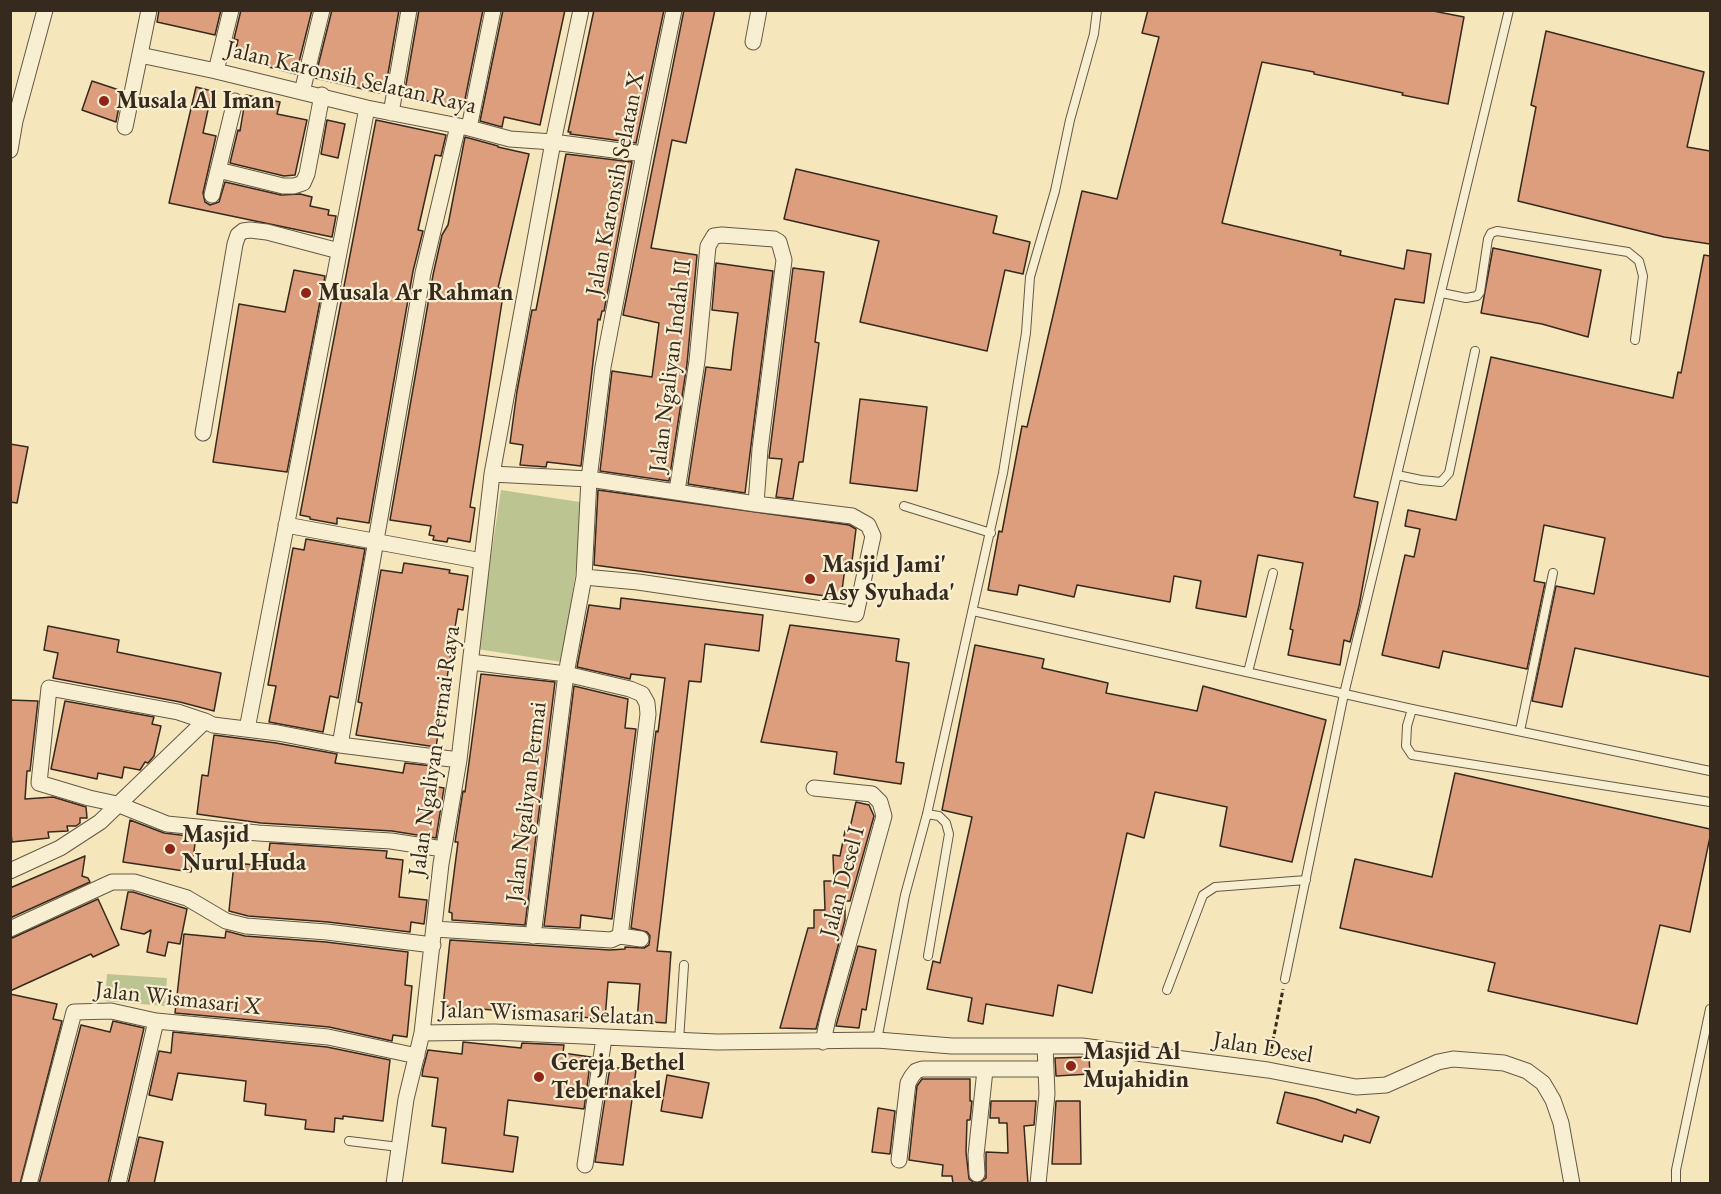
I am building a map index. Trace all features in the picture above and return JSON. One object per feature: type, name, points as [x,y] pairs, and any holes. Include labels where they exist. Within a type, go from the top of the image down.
[{"type":"street","points":[[10,150],[15,121],[45,10]]},
{"type":"street","points":[[125,126],[149,10]]},
{"type":"street","points":[[216,71],[231,10]]},
{"type":"street","points":[[302,92],[322,10]]},
{"type":"street","points":[[391,113],[409,10]]},
{"type":"street","points":[[340,745],[423,273],[464,127],[493,10]]},
{"type":"street","points":[[553,142],[581,10]]},
{"type":"street","name":"Jalan Karonsih Selatan X","points":[[589,479],[603,367],[674,10]]},
{"type":"street","points":[[753,42],[759,10]]},
{"type":"street","name":"Jalan Karonsih Selatan Raya","points":[[140,55],[322,95],[367,108],[510,138],[644,154]]},
{"type":"street","points":[[218,170],[283,186],[303,183],[307,174],[322,95]]},
{"type":"street","points":[[212,195],[235,101]]},
{"type":"street","points":[[247,729],[367,108]]},
{"type":"street","name":"Jalan Ngaliyan Permai Raya","points":[[422,1033],[443,849],[459,760],[492,474],[553,142]]},
{"type":"street","points":[[203,433],[238,235],[250,230],[267,232],[339,251]]},
{"type":"street","name":"Jalan Ngaliyan Indah II","points":[[677,491],[697,361],[708,246],[714,236],[722,235],[774,239],[779,242],[784,260],[760,449],[756,504]]},
{"type":"street","points":[[492,474],[589,479],[852,516],[868,525],[873,536],[856,614],[638,582],[584,577]]},
{"type":"street","name":"Jalan Ngaliyan Permai","points":[[532,936],[566,674],[584,577],[589,479]]},
{"type":"street","points":[[286,525],[482,561]]},
{"type":"street","points":[[471,662],[566,674],[642,694],[648,714],[620,936]]},
{"type":"street","points":[[443,849],[391,841],[167,825],[117,804],[39,783],[49,688],[178,712],[209,723],[340,745],[459,760]]},
{"type":"street","points":[[10,871],[60,848],[100,822],[174,752],[209,723]]},
{"type":"street","name":"Jalan Desel I","points":[[814,788],[872,794],[880,802],[884,816],[823,1042]]},
{"type":"street","points":[[10,929],[112,882],[134,882],[187,898],[226,921],[246,926],[434,937],[532,936],[611,940],[620,936],[641,939]]},
{"type":"street","name":"Jalan Wismasari X","points":[[28,1184],[75,1012],[111,1011],[156,1021],[328,1037],[417,1056]]},
{"type":"street","points":[[118,1184],[156,1021]]},
{"type":"street","name":"Jalan Wismasari Selatan","points":[[394,1184],[406,1099],[422,1033],[494,1032],[679,1041],[823,1042]]},
{"type":"street","points":[[585,1165],[604,1038]]},
{"type":"street","name":"Jalan Desel","points":[[823,1042],[877,1040],[952,1046],[1082,1046],[1268,1070],[1356,1087],[1386,1086],[1438,1062],[1453,1059],[1504,1063],[1527,1071],[1543,1083],[1553,1100],[1561,1123],[1572,1184]]},
{"type":"street","points":[[1038,1184],[1047,1094],[1045,1046]]},
{"type":"street","points":[[899,1160],[908,1083],[912,1076],[922,1069],[1046,1069]]},
{"type":"street","points":[[977,1174],[976,1155],[986,1070]]},
{"type":"lane","points":[[877,1040],[905,896],[927,814],[991,533],[1026,333],[1030,277],[1094,34],[1097,10]]},
{"type":"lane","points":[[1285,979],[1344,694],[1509,10]]},
{"type":"lane","points":[[1442,293],[1466,298],[1477,296],[1480,292],[1488,239],[1491,233],[1497,231],[1628,252],[1639,261],[1643,276],[1635,340]]},
{"type":"lane","points":[[1397,475],[1441,482],[1449,473],[1475,351]]},
{"type":"lane","points":[[904,506],[991,533]]},
{"type":"lane","points":[[1248,672],[1274,573]]},
{"type":"lane","points":[[1520,731],[1553,573]]},
{"type":"lane","points":[[973,611],[1412,709],[1710,771]]},
{"type":"lane","points":[[1412,709],[1407,726],[1406,746],[1413,755],[1710,802]]},
{"type":"lane","points":[[927,814],[939,816],[946,823],[949,834],[928,956]]},
{"type":"lane","points":[[1167,990],[1203,895],[1215,887],[1306,880]]},
{"type":"lane","points":[[679,1041],[684,965]]},
{"type":"lane","points":[[1676,1184],[1676,1170],[1710,1009]]},
{"type":"lane","points":[[349,1141],[399,1147]]},
{"type":"path","points":[[1268,1070],[1285,979]]},
{"type":"green space","points":[[501,490],[586,503],[562,662],[477,649]]},
{"type":"green space","points":[[107,974],[167,978],[165,1006],[105,1001]]},
{"type":"building","points":[[159,10],[221,10],[215,35],[157,22]]},
{"type":"building","points":[[241,10],[312,10],[296,74],[234,58],[238,40],[234,39]]},
{"type":"building","points":[[332,10],[399,10],[385,91],[380,90],[380,93],[315,78]]},
{"type":"building","points":[[419,10],[483,10],[463,109],[404,96]]},
{"type":"building","points":[[503,10],[565,10],[540,125],[504,117],[502,127],[480,121]]},
{"type":"building","points":[[594,10],[664,10],[636,143],[568,132]]},
{"type":"building","points":[[684,10],[715,10],[686,143],[672,140],[651,248],[697,255],[687,364],[669,481],[600,471],[612,371],[652,377],[659,323],[623,315]]},
{"type":"building","points":[[1148,10],[1428,10],[1464,17],[1448,104],[1262,62],[1222,223],[1341,251],[1340,255],[1404,269],[1407,250],[1431,254],[1424,303],[1395,299],[1354,497],[1378,502],[1359,606],[1350,642],[1344,640],[1340,665],[1288,655],[1293,630],[1290,629],[1303,563],[1258,555],[1246,617],[1196,608],[1201,581],[1174,576],[1170,602],[1077,585],[1074,597],[1019,585],[1017,595],[988,590],[999,531],[1002,532],[1022,426],[1027,427],[1082,191],[1117,199],[1159,37],[1142,33]]},
{"type":"building","points":[[1546,31],[1704,72],[1687,147],[1710,151],[1710,244],[1664,237],[1518,201],[1536,107],[1531,105]]},
{"type":"building","name":"Musala Al Iman","points":[[92,81],[122,91],[116,122],[82,110]]},
{"type":"building","points":[[196,87],[212,91],[203,133],[216,136],[203,193],[205,202],[210,205],[219,202],[225,182],[281,195],[300,194],[312,197],[310,206],[329,210],[328,215],[336,216],[332,237],[169,203]]},
{"type":"building","points":[[246,95],[280,102],[277,114],[307,120],[295,175],[284,176],[230,163],[238,130],[240,131]]},
{"type":"building","points":[[327,120],[345,124],[338,158],[321,154]]},
{"type":"building","points":[[376,120],[446,135],[441,156],[435,155],[418,230],[423,231],[413,271],[369,523],[337,518],[337,524],[300,515]]},
{"type":"building","points":[[465,137],[529,154],[498,288],[504,289],[470,507],[475,508],[470,542],[448,538],[447,542],[433,540],[434,536],[429,535],[431,526],[390,520],[433,275],[442,235],[448,225]]},
{"type":"building","points":[[566,154],[632,162],[604,311],[602,311],[600,320],[598,319],[581,466],[547,462],[546,467],[520,465],[523,445],[510,443],[517,391],[532,310],[536,310]]},
{"type":"building","points":[[796,169],[997,216],[993,233],[1030,242],[1023,274],[1005,270],[987,351],[860,322],[879,241],[784,219]]},
{"type":"building","points":[[1493,248],[1601,270],[1588,337],[1542,324],[1481,313]]},
{"type":"building","points":[[1704,255],[1710,256],[1710,677],[1575,648],[1562,707],[1532,701],[1556,586],[1594,594],[1605,538],[1544,525],[1534,581],[1545,583],[1527,669],[1443,651],[1439,668],[1382,655],[1405,555],[1414,557],[1420,529],[1405,526],[1408,510],[1456,520],[1491,357],[1673,398],[1678,372],[1681,373]]},
{"type":"building","points":[[716,263],[773,271],[745,493],[688,484],[706,367],[731,370],[738,313],[712,310]]},
{"type":"building","points":[[793,268],[824,272],[815,342],[819,343],[803,462],[799,462],[793,499],[776,497],[782,459],[769,458]]},
{"type":"building","points":[[294,270],[325,276],[287,472],[213,462],[239,304],[285,312]]},
{"type":"building","points":[[860,399],[927,407],[917,491],[850,483]]},
{"type":"building","points":[[10,444],[28,447],[17,503],[10,502]]},
{"type":"building","points":[[598,490],[849,525],[856,529],[852,561],[846,560],[841,598],[594,565]]},
{"type":"building","points":[[306,539],[365,549],[338,698],[330,696],[323,732],[269,722],[276,686],[268,685],[293,548],[304,550]]},
{"type":"building","points":[[404,563],[450,570],[449,573],[468,576],[463,610],[458,609],[436,747],[356,735],[362,703],[358,702],[381,570],[402,573]]},
{"type":"building","points":[[621,598],[763,615],[759,651],[705,644],[701,682],[689,681],[657,951],[671,952],[666,1023],[637,1021],[640,984],[608,982],[605,1019],[443,1006],[450,940],[610,950],[625,949],[625,947],[644,948],[649,945],[650,936],[647,932],[631,928],[665,678],[631,674],[630,679],[577,667],[589,605],[620,609]]},
{"type":"building","points":[[790,625],[899,639],[896,661],[909,663],[896,762],[904,763],[901,784],[834,774],[837,752],[761,742]]},
{"type":"building","points":[[48,626],[119,640],[117,652],[221,673],[214,711],[180,702],[53,678],[58,653],[44,650]]},
{"type":"building","points":[[975,645],[1044,659],[1042,668],[1108,683],[1106,693],[1197,711],[1203,686],[1326,720],[1292,862],[1220,846],[1227,807],[1155,792],[1144,838],[1127,833],[1092,993],[1058,985],[1053,1016],[986,1004],[983,1024],[968,1021],[972,998],[927,989],[933,961],[940,963],[972,817],[942,810]]},
{"type":"building","points":[[481,674],[555,682],[525,925],[452,920],[452,913],[449,912],[458,842],[455,842],[463,791],[465,792]]},
{"type":"building","points":[[574,686],[628,699],[625,728],[636,729],[612,919],[581,915],[580,928],[544,926]]},
{"type":"building","points":[[10,700],[38,701],[25,799],[53,797],[86,807],[87,818],[80,818],[80,823],[76,826],[67,826],[68,831],[48,832],[49,838],[12,842]]},
{"type":"building","points":[[65,701],[154,717],[152,724],[161,726],[154,756],[148,763],[145,762],[140,770],[124,767],[122,778],[98,773],[97,779],[51,769]]},
{"type":"building","points":[[214,735],[337,754],[335,763],[403,773],[405,763],[432,766],[432,771],[434,771],[432,786],[444,788],[436,838],[392,831],[261,823],[197,814],[202,775],[208,776]]},
{"type":"building","points":[[1455,773],[1710,829],[1690,932],[1660,925],[1637,1024],[1488,991],[1495,963],[1340,928],[1355,859],[1432,877]]},
{"type":"building","points":[[856,802],[869,805],[874,816],[850,901],[845,901],[845,920],[816,1029],[780,1028],[808,928],[814,928],[814,910],[825,910],[824,881],[834,881],[833,855],[840,856],[845,831],[849,832]]},
{"type":"building","name":"Masjid Nurul Huda","points":[[130,820],[164,833],[196,837],[191,872],[123,862]]},
{"type":"building","points":[[270,843],[387,851],[386,858],[403,860],[399,897],[427,900],[424,924],[411,922],[410,932],[328,922],[248,916],[229,911],[234,863],[267,866]]},
{"type":"building","points":[[85,856],[82,876],[88,878],[90,882],[10,918],[10,888]]},
{"type":"building","points":[[128,892],[187,909],[180,944],[168,942],[165,956],[147,952],[151,930],[144,934],[121,929]]},
{"type":"building","points":[[98,899],[119,945],[93,957],[91,954],[10,991],[10,939]]},
{"type":"building","points":[[226,931],[245,936],[326,942],[408,952],[405,985],[412,986],[407,1037],[393,1035],[392,1041],[329,1027],[175,1013],[184,934],[225,938]]},
{"type":"building","points":[[858,946],[876,950],[866,1010],[862,1009],[859,1028],[836,1026]]},
{"type":"building","points":[[10,994],[57,1004],[53,1019],[62,1021],[20,1184],[10,1184]]},
{"type":"building","points":[[113,1021],[144,1028],[108,1184],[39,1184],[81,1025],[110,1032]]},
{"type":"building","points":[[173,1032],[327,1047],[390,1060],[383,1121],[343,1116],[343,1119],[335,1118],[334,1132],[305,1129],[306,1120],[265,1115],[266,1104],[244,1101],[246,1081],[178,1073],[172,1100],[149,1095],[159,1051],[171,1053]]},
{"type":"building","points":[[463,1042],[521,1048],[522,1043],[564,1045],[563,1053],[591,1057],[584,1109],[508,1100],[504,1135],[518,1137],[513,1172],[442,1163],[446,1128],[432,1126],[438,1078],[422,1076],[423,1069],[428,1050],[462,1054]]},
{"type":"building","name":"Masjid Al Mujahidin","points":[[1089,1057],[1090,1074],[1056,1076],[1055,1058]]},
{"type":"building","points":[[610,1067],[636,1070],[623,1165],[595,1162]]},
{"type":"building","points":[[667,1075],[709,1083],[702,1118],[661,1111]]},
{"type":"building","points":[[922,1079],[970,1079],[970,1101],[972,1101],[970,1120],[967,1120],[966,1152],[969,1179],[976,1184],[953,1184],[952,1176],[942,1176],[943,1165],[909,1160],[917,1086]]},
{"type":"building","points":[[1285,1092],[1316,1099],[1356,1113],[1357,1109],[1379,1117],[1370,1143],[1344,1135],[1342,1142],[1277,1123]]},
{"type":"building","points":[[991,1101],[1036,1101],[1034,1125],[1024,1126],[1028,1184],[978,1184],[986,1178],[986,1152],[1008,1153],[1007,1123],[999,1123],[999,1118],[990,1118]]},
{"type":"building","points":[[1056,1101],[1080,1101],[1081,1164],[1052,1164]]},
{"type":"building","points":[[878,1108],[895,1111],[890,1154],[872,1152]]},
{"type":"building","points":[[139,1137],[163,1142],[154,1184],[128,1184]]},
{"type":"place","name":"Musala Al Iman","points":[[104,101]]},
{"type":"place","name":"Musala Ar Rahman","points":[[306,293]]},
{"type":"place","name":"Masjid Jami' Asy Syuhada'","points":[[810,579]]},
{"type":"place","name":"Masjid Nurul Huda","points":[[170,849]]},
{"type":"place","name":"Masjid Al Mujahidin","points":[[1071,1066]]},
{"type":"place","name":"Gereja Bethel Tebernakel","points":[[539,1077]]}]
